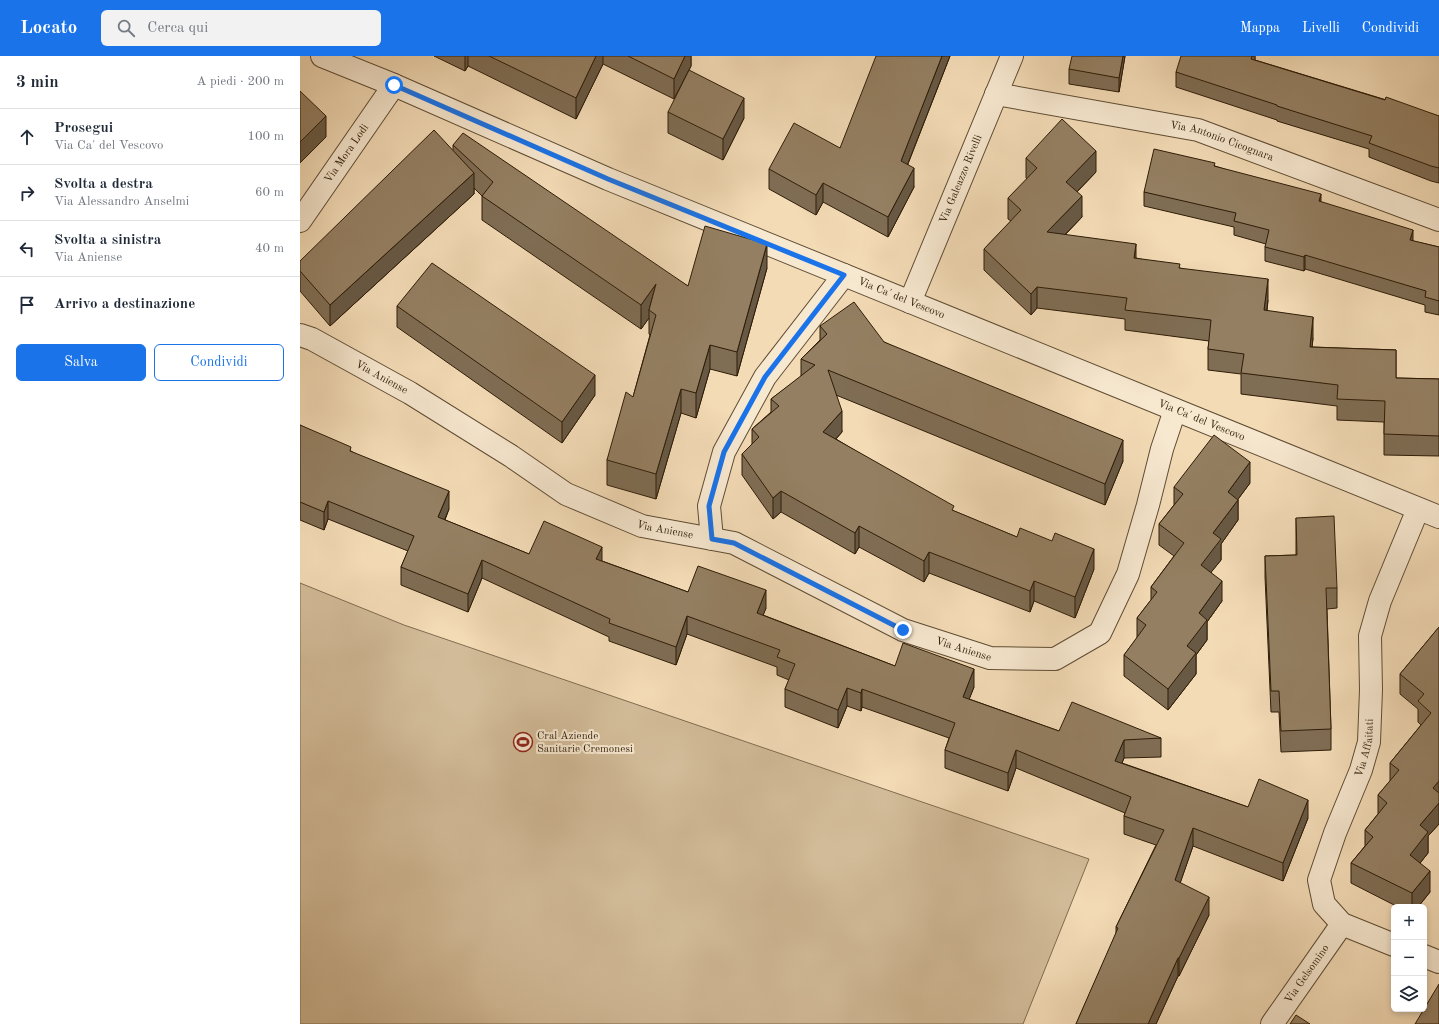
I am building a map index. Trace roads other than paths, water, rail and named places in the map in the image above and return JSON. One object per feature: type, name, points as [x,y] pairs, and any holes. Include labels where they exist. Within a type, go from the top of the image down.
[{"type":"street","name":"Via Ca' del Vescovo","points":[[322,56],[394,85],[608,179],[1439,517]]},
{"type":"street","name":"Via Galeazzo Rivelli","points":[[910,302],[1012,56]]},
{"type":"street","name":"Via Mora Lodi","points":[[300,222],[394,85]]},
{"type":"street","name":"Via Antonio Cicognara","points":[[996,94],[1198,130],[1439,220]]},
{"type":"street","points":[[712,539],[709,506],[724,452],[765,377],[844,275]]},
{"type":"street","name":"Via Aniense","points":[[300,335],[312,339],[410,393],[511,456],[566,494],[642,526],[734,543],[903,630],[990,658],[1055,659],[1100,633],[1128,574],[1162,449],[1175,410]]},
{"type":"street","name":"Via Affaitati","points":[[1391,944],[1342,924],[1324,904],[1319,880],[1335,834],[1361,770],[1369,742],[1371,690],[1370,636],[1380,601],[1418,509]]},
{"type":"street","name":"Via Gelsomino","points":[[1272,1024],[1342,924]]},
{"type":"street","points":[[1427,957],[1439,962]]},
{"type":"place","name":"Cral Aziende Sanitarie Cremonesi","points":[[523,742]]}]
